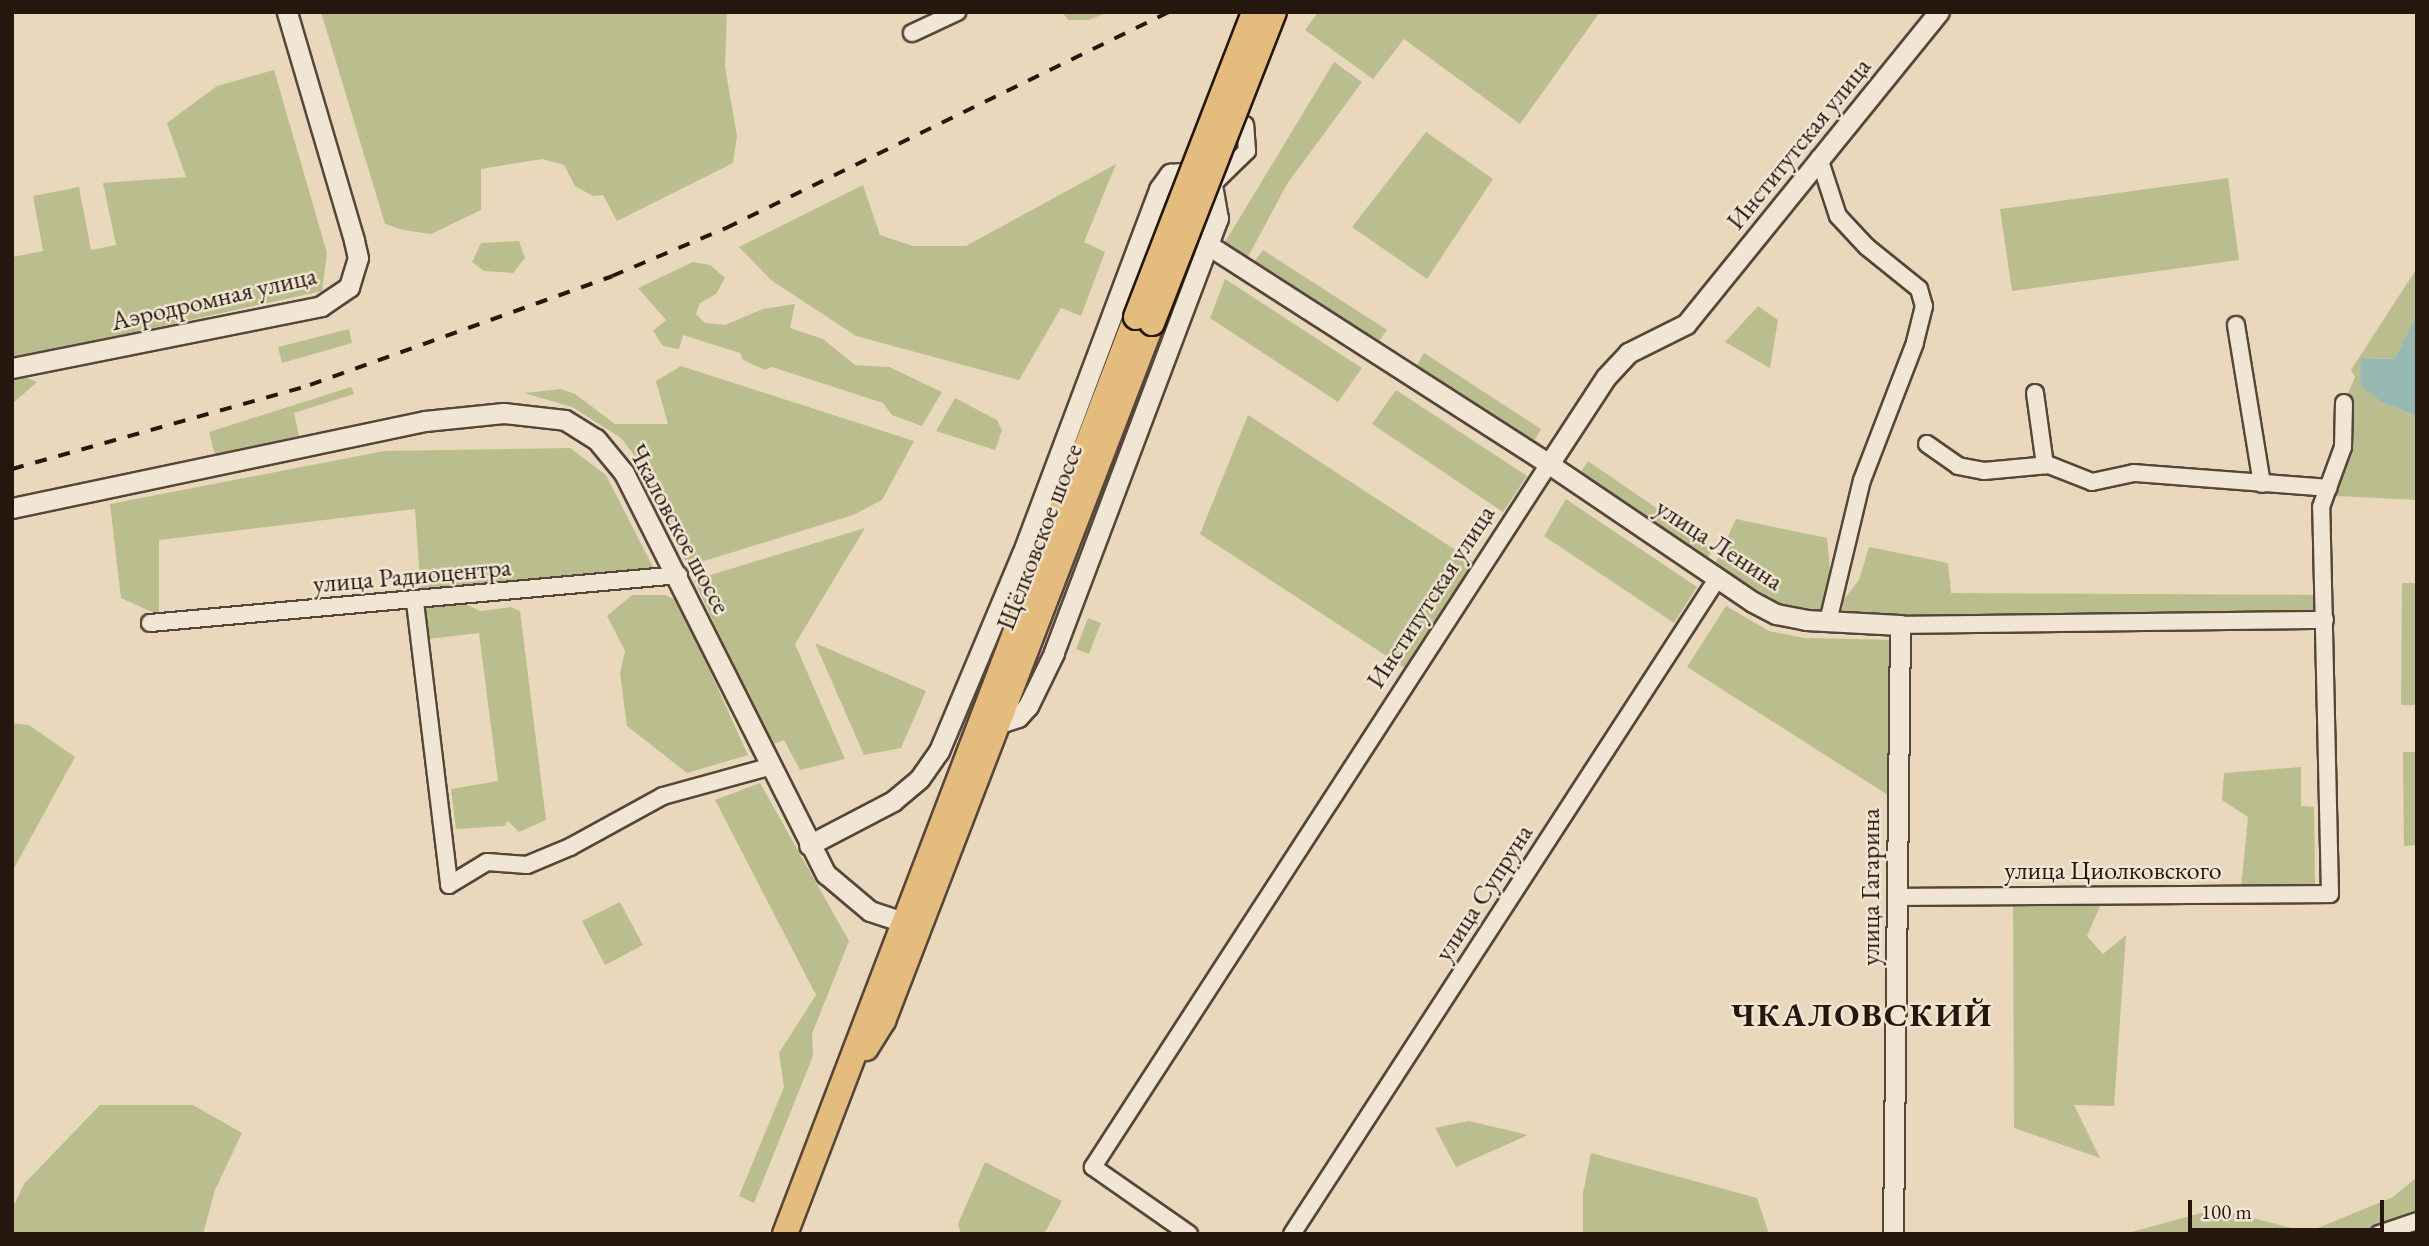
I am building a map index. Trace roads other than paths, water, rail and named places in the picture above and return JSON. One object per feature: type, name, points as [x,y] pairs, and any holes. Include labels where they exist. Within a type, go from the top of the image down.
[{"type":"main road","name":"Щёлковское шоссе","points":[[785,1234],[849,1077],[886,966],[911,924],[1000,723],[1254,12]]},
{"type":"main road","name":"Щёлковское шоссе","points":[[849,1077],[883,1021],[911,924],[917,885],[1144,320],[1275,12]]},
{"type":"street","name":"Аэродромная улица","points":[[12,368],[321,306],[349,287],[358,258],[354,240],[287,12]]},
{"type":"street","points":[[912,33],[957,12]]},
{"type":"street","name":"Институтская улица","points":[[1189,1234],[1093,1167],[1606,377],[1628,353],[1686,324],[1939,12]]},
{"type":"street","points":[[1212,185],[1247,151],[1245,125]]},
{"type":"street","points":[[1819,158],[1838,216],[1867,247],[1919,289],[1924,306],[1914,343],[1862,480],[1828,622]]},
{"type":"street","points":[[809,845],[906,792],[939,751],[1022,554],[1159,189],[1178,171],[1200,175],[1212,185],[1219,205],[1208,245],[1054,653],[1028,706],[1018,717],[1000,723]]},
{"type":"street","name":"улица Ленина","points":[[1208,245],[1549,464],[1717,579],[1776,614],[1828,622],[1900,625],[2325,620]]},
{"type":"street","points":[[2236,325],[2262,484]]},
{"type":"street","points":[[2035,393],[2045,465]]},
{"type":"street","points":[[2325,620],[2321,507],[2343,447],[2344,403]]},
{"type":"street","name":"Чкаловское шоссе","points":[[12,508],[425,421],[485,414],[547,415],[596,439],[619,465],[679,575],[768,767],[826,874],[863,907],[911,924]]},
{"type":"street","points":[[1927,444],[1958,466],[1984,471],[2045,465],[2091,482],[2134,473],[2328,488]]},
{"type":"street","name":"улица Радиоцентра","points":[[150,623],[415,602],[679,575]]},
{"type":"street","name":"улица Супруна","points":[[1292,1234],[1717,579]]},
{"type":"street","points":[[415,602],[449,885],[486,862],[527,865],[570,847],[663,796],[768,767],[818,828],[835,832]]},
{"type":"street","name":"улица Циолковского","points":[[1897,897],[2330,894],[2325,620]]},
{"type":"street","name":"улица Гагарина","points":[[1893,1234],[1900,625]]},
{"type":"street","points":[[826,874],[823,860],[835,832]]},
{"type":"street","points":[[863,907],[894,906],[917,885]]},
{"type":"street","points":[[863,907],[885,937],[886,966]]},
{"type":"street","points":[[2379,1234],[2417,1221]]},
{"type":"water","points":[[2417,314],[2417,416],[2381,402],[2361,386],[2360,366],[2362,358],[2395,359]]},
{"type":"railway","points":[[12,469],[310,385],[612,276],[726,228],[1168,12]]},
{"type":"district","name":"ЧКАЛОВСКИЙ","points":[[1862,1015]]}]
